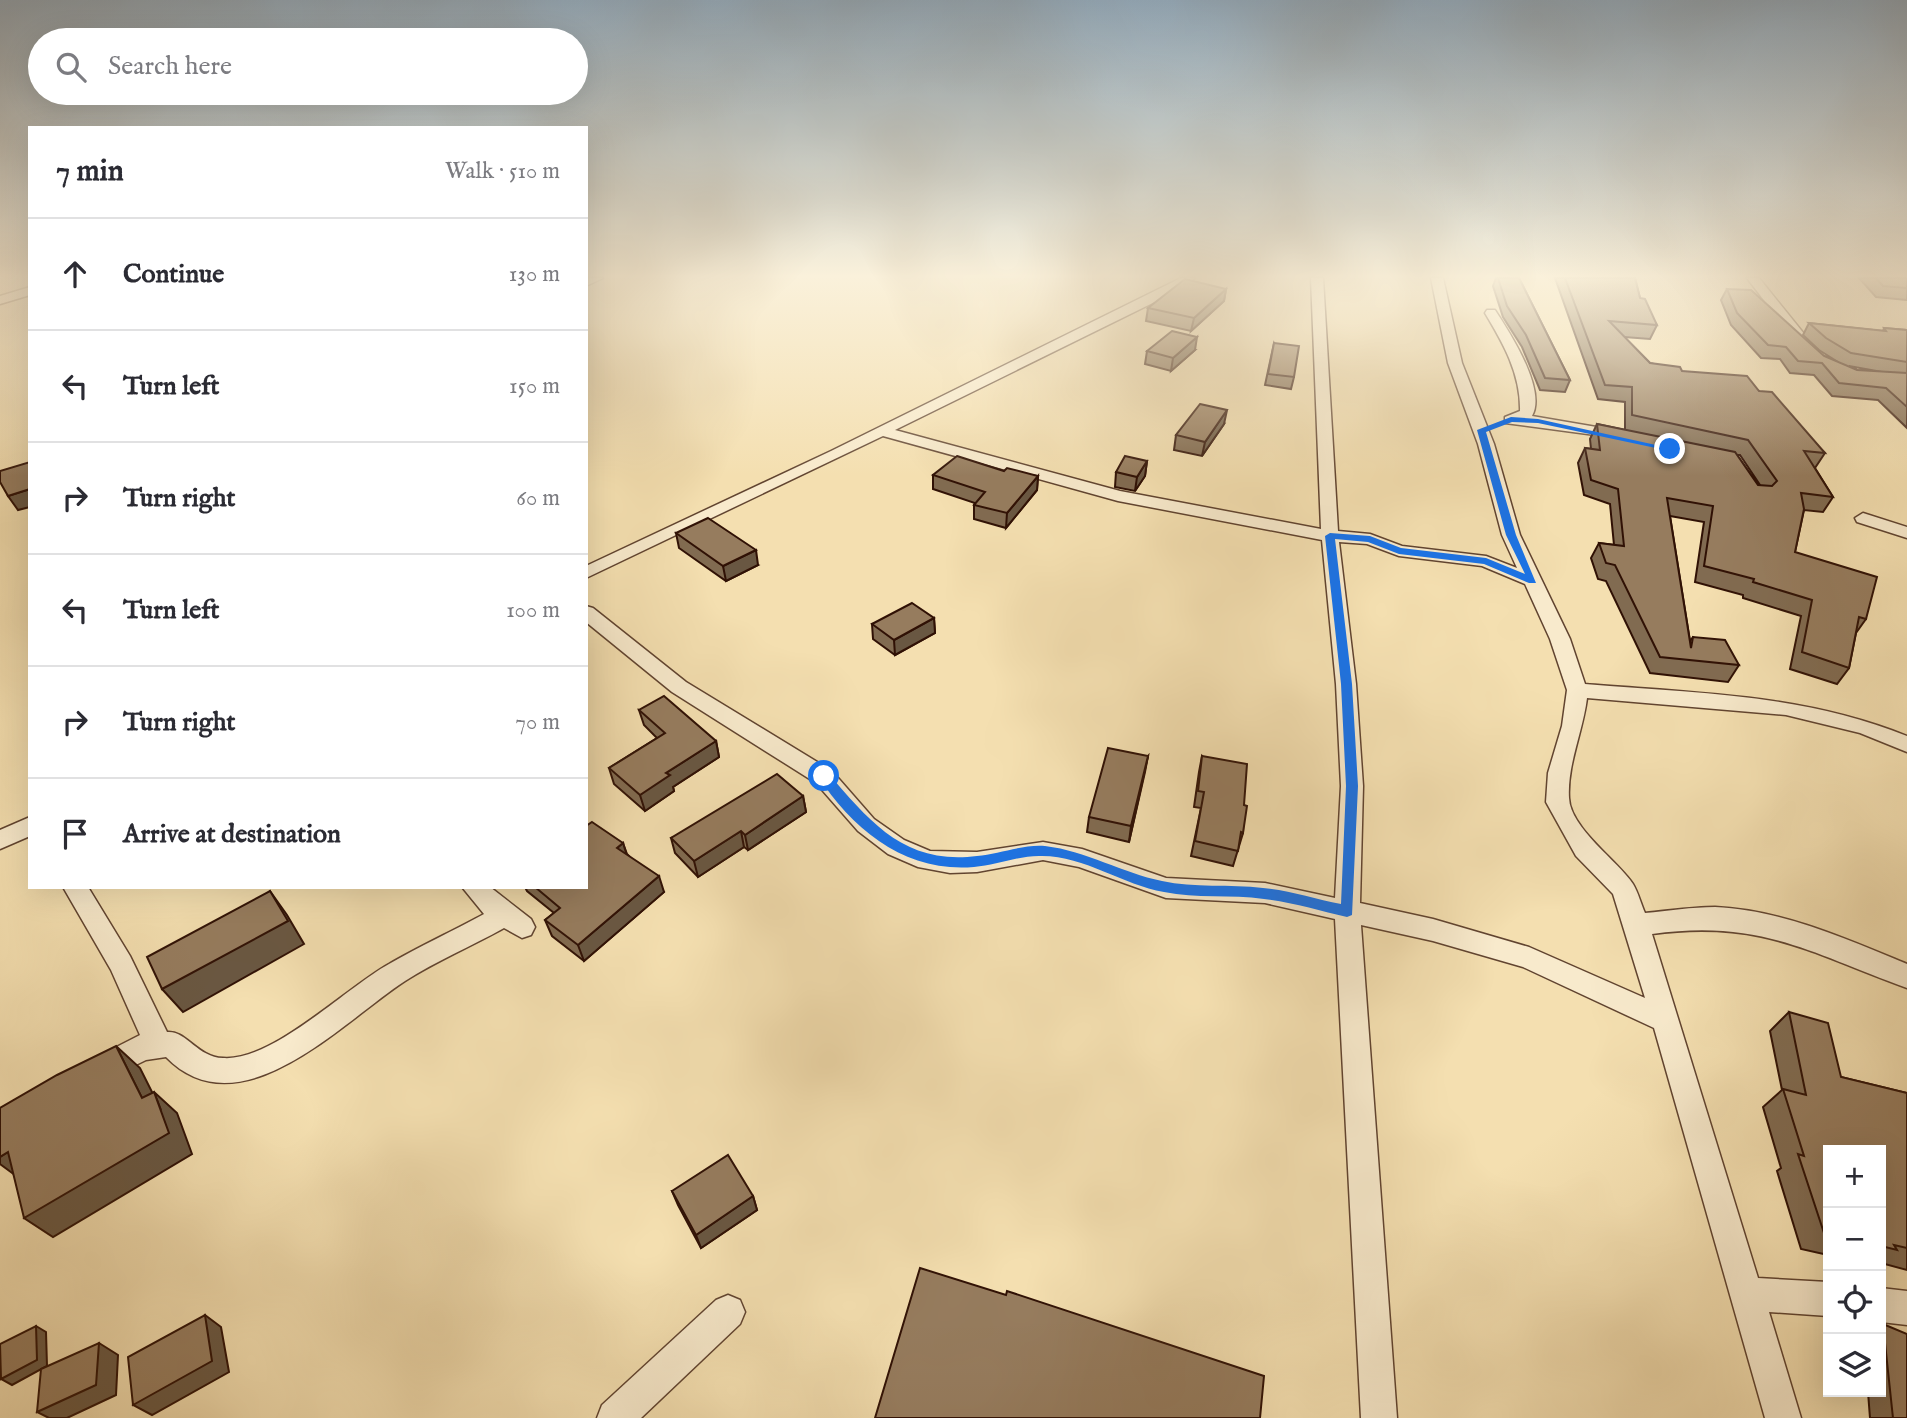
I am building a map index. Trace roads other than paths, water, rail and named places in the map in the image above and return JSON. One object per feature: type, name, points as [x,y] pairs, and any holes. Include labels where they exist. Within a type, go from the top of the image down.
[{"type":"street","points":[[588,572],[1056,344]]},
{"type":"street","points":[[1320,344],[1330,536],[1346,684],[1352,786],[1347,911],[1379,1418]]},
{"type":"street","points":[[1451,344],[1455,363],[1481,430],[1511,535],[1560,639],[1577,690],[1573,726],[1559,773],[1556,802],[1584,849],[1623,890],[1637,925],[1783,1418]]},
{"type":"street","points":[[1481,430],[1527,413],[1529,398],[1510,344]]},
{"type":"street","points":[[1805,344],[1814,354]]},
{"type":"street","points":[[1511,420],[1538,421],[1638,440]]},
{"type":"street","points":[[882,431],[1118,496],[1330,536],[1370,539],[1399,551],[1486,561],[1533,581]]},
{"type":"street","points":[[1863,518],[1907,533]]},
{"type":"street","points":[[588,614],[679,687],[824,776],[866,825],[886,840],[927,860],[976,862],[1042,850],[1082,858],[1140,881],[1166,888],[1265,893],[1433,930],[1529,958],[1665,1020]]},
{"type":"street","points":[[1577,690],[1659,698],[1759,702],[1833,716],[1907,744]]},
{"type":"street","points":[[0,840],[28,827]]},
{"type":"street","points":[[76,889],[121,964],[159,1045]]},
{"type":"street","points":[[75,1082],[142,1047],[159,1045],[172,1044],[191,1063],[224,1072],[264,1062],[341,1015],[396,973],[514,921],[476,889]]},
{"type":"street","points":[[1637,925],[1726,918],[1762,924],[1835,945],[1907,976]]},
{"type":"street","points":[[1746,1294],[1823,1299]]},
{"type":"street","points":[[1886,1305],[1907,1308]]},
{"type":"street","points":[[615,1418],[728,1312]]}]
